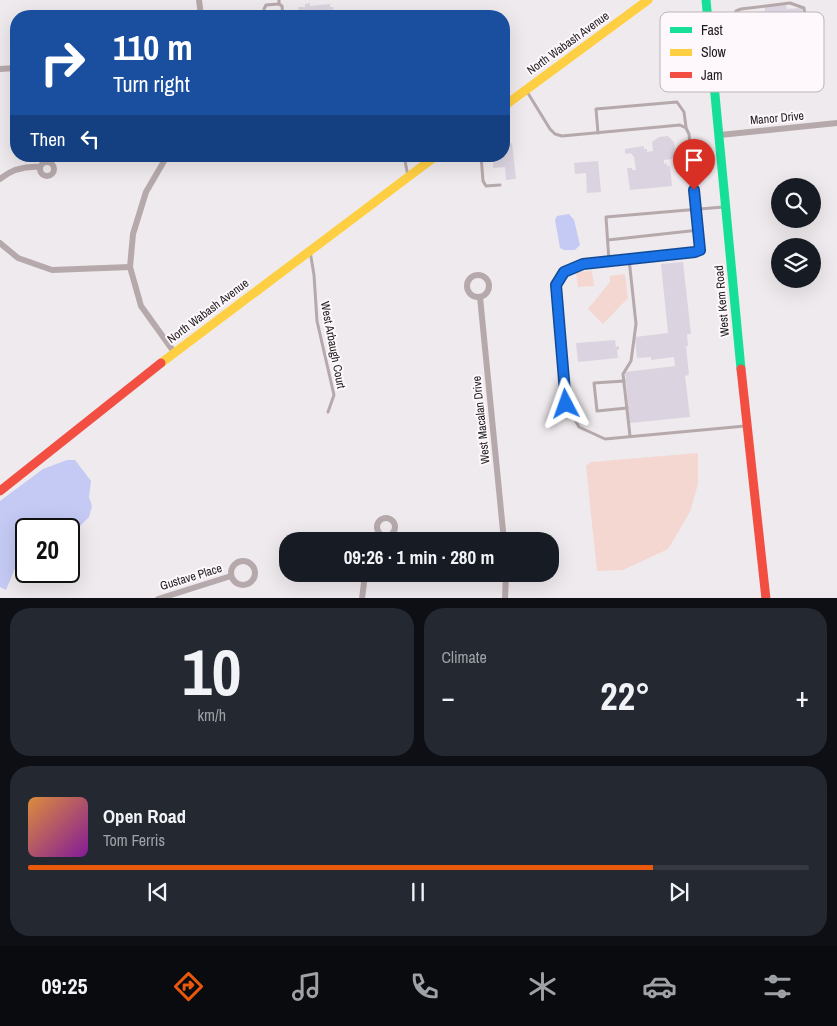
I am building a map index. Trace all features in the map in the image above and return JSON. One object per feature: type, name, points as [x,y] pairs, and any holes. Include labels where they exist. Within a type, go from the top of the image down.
[{"type":"main road","name":"North Wabash Avenue","points":[[510,101],[639,3],[648,0]]},
{"type":"main road","name":"West Kem Road","points":[[716,92],[746,426],[766,598]]},
{"type":"main road","name":"North Wabash Avenue","points":[[0,491],[174,352],[428,162]]},
{"type":"street","name":"Manor Drive","points":[[720,134],[837,123]]},
{"type":"street","points":[[164,162],[146,192],[133,234],[130,267],[141,306],[174,352]]},
{"type":"street","points":[[0,179],[9,172],[31,166],[40,167]]},
{"type":"street","points":[[0,243],[18,258],[52,270],[130,267]]},
{"type":"street","name":"West Macalan Drive","points":[[480,297],[503,532]]},
{"type":"street","name":"Gustave Place","points":[[158,598],[231,576]]},
{"type":"street","points":[[362,598],[364,582]]},
{"type":"street","points":[[505,598],[506,582]]},
{"type":"lane","points":[[264,10],[266,5],[279,2]]},
{"type":"lane","points":[[736,12],[741,9],[790,3],[804,8],[805,12]]},
{"type":"lane","points":[[526,89],[550,130],[562,136],[680,125],[686,128]]},
{"type":"lane","points":[[598,133],[596,109],[677,102],[684,112],[686,128],[689,134],[700,250],[583,264],[564,272],[556,285],[566,404],[579,427],[605,439],[746,426]]},
{"type":"lane","points":[[405,162],[408,177]]},
{"type":"lane","points":[[481,162],[483,181],[486,186],[500,185]]},
{"type":"lane","points":[[609,261],[606,217],[726,207]]},
{"type":"lane","points":[[608,240],[699,230]]},
{"type":"lane","name":"West Arbaugh Court","points":[[310,250],[314,275],[317,321],[334,395],[328,412]]},
{"type":"lane","points":[[629,259],[636,324],[630,360],[624,374],[630,436]]},
{"type":"lane","points":[[624,381],[594,383],[597,411],[627,408]]},
{"type":"shaded area","points":[[592,271],[594,286],[578,287],[576,272]]},
{"type":"shaded area","points":[[625,274],[628,298],[603,324],[588,309],[610,282],[610,276]]},
{"type":"shaded area","points":[[698,453],[698,484],[690,512],[668,549],[623,570],[597,571],[586,466],[591,462]]},
{"type":"water","points":[[569,214],[574,220],[580,245],[575,250],[560,248],[555,220],[557,216]]},
{"type":"water","points":[[67,460],[75,460],[91,481],[89,497],[92,506],[89,517],[80,526],[80,518],[15,518],[15,568],[6,590],[0,587],[0,501],[43,469]]},
{"type":"building","points":[[310,3],[310,6],[330,4],[333,10],[298,10],[298,7],[305,7],[305,4]]},
{"type":"building","points":[[786,4],[787,9],[802,8],[803,12],[760,12],[765,11],[765,7]]},
{"type":"building","points":[[668,136],[674,142],[675,150],[673,152],[676,154],[672,159],[664,160],[664,164],[667,163],[667,166],[670,166],[672,186],[630,190],[627,168],[636,170],[634,157],[631,153],[625,154],[625,149],[644,146],[647,152],[653,151],[652,142],[659,137]]},
{"type":"building","points":[[510,143],[512,143],[516,179],[506,180],[505,167],[493,168],[494,162],[510,162]]},
{"type":"building","points":[[598,161],[601,192],[587,193],[586,173],[575,174],[574,163]]},
{"type":"building","points":[[683,262],[691,334],[687,334],[688,346],[686,346],[689,375],[685,376],[690,417],[630,423],[625,372],[675,366],[674,357],[651,360],[651,357],[637,358],[635,337],[668,333],[661,264]]},
{"type":"building","points":[[615,340],[616,347],[619,346],[619,350],[617,350],[618,358],[578,362],[576,343]]},
{"type":"traffic: fast","points":[[706,0],[707,12]]},
{"type":"traffic: fast","points":[[715,92],[741,369]]},
{"type":"traffic: slow","points":[[510,102],[648,0]]},
{"type":"traffic: slow","points":[[161,363],[428,162]]},
{"type":"traffic: jam","points":[[0,491],[161,363]]},
{"type":"traffic: jam","points":[[741,369],[766,598]]},
{"type":"route","points":[[566,404],[556,285],[564,272],[583,264],[700,250],[694,190]]}]
